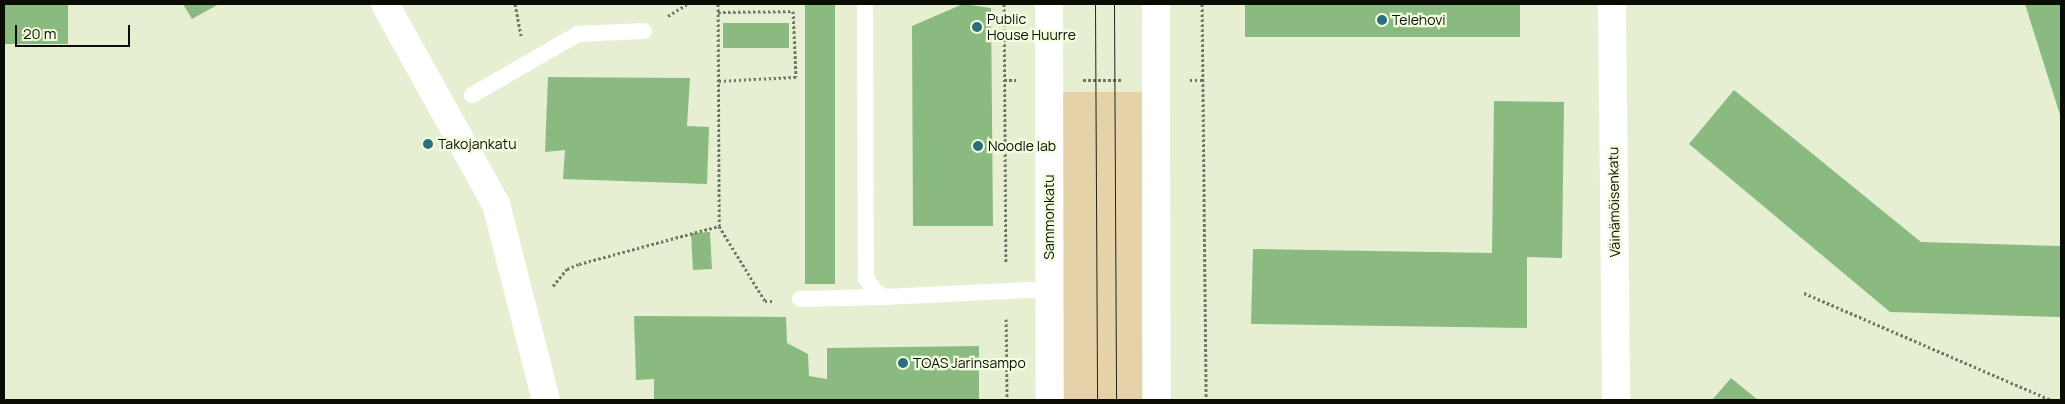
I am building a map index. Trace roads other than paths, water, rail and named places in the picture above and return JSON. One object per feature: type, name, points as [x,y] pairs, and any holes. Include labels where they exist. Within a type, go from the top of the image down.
[{"type":"street","points":[[385,4],[496,204],[546,400]]},
{"type":"street","name":"Sammonkatu","points":[[1049,4],[1050,400]]},
{"type":"street","points":[[1156,4],[1157,400]]},
{"type":"street","name":"Väinämöisenkatu","points":[[1612,4],[1616,400]]},
{"type":"lane","points":[[865,4],[866,278],[884,297]]},
{"type":"lane","points":[[472,96],[578,34],[644,31]]},
{"type":"lane","points":[[800,299],[1049,289]]},
{"type":"tram line","points":[[1095,4],[1097,400]]},
{"type":"tram line","points":[[1114,4],[1116,400]]},
{"type":"place","name":"Telehovi","points":[[1382,20]]},
{"type":"place","name":"Public House Huurre","points":[[977,27]]},
{"type":"place","name":"Takojankatu","points":[[428,144]]},
{"type":"place","name":"Noodle lab","points":[[978,146]]},
{"type":"place","name":"TOAS Jarinsampo","points":[[903,363]]}]
